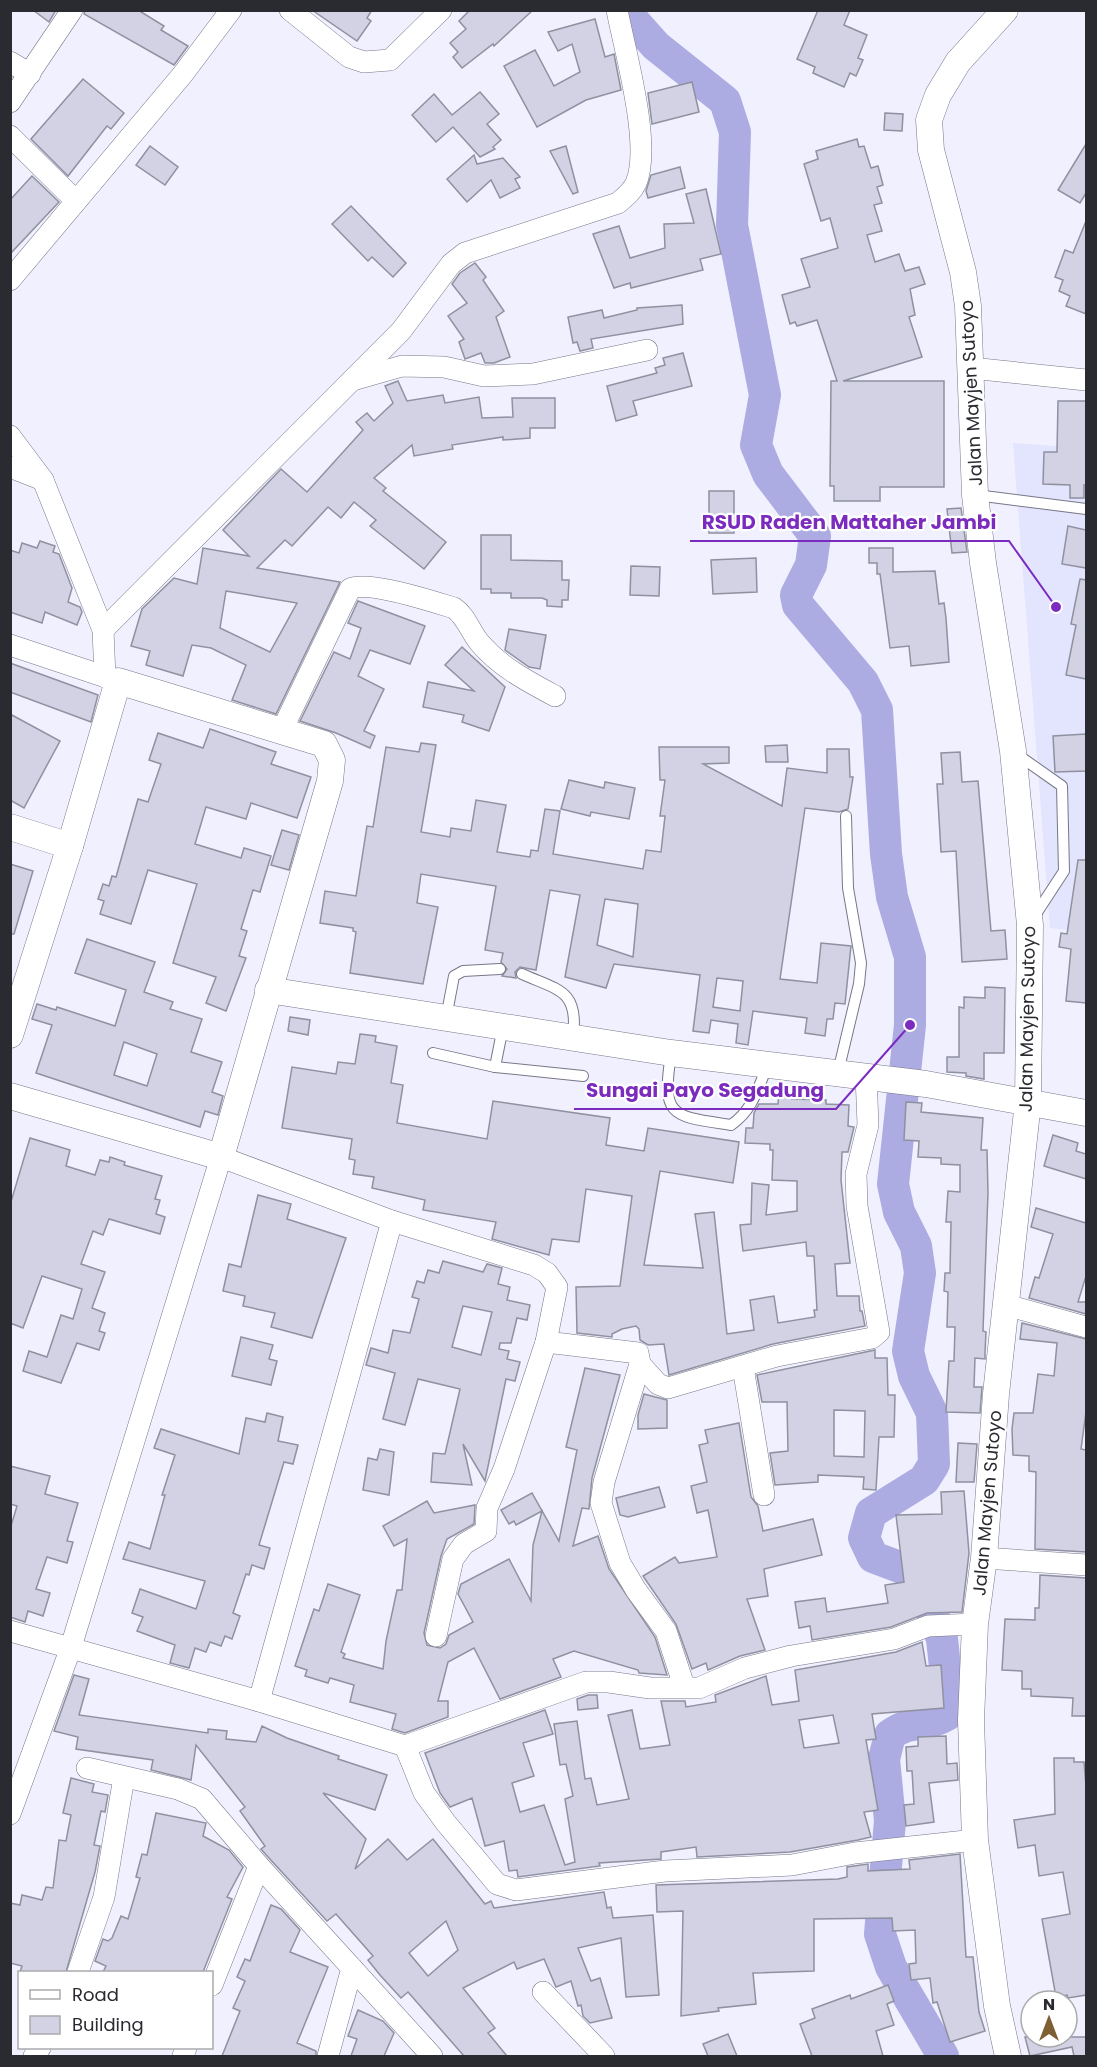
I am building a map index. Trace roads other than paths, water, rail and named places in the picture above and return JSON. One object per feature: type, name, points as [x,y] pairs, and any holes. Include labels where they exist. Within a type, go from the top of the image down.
[{"type":"street","points":[[10,102],[72,10]]},
{"type":"street","points":[[10,280],[183,74],[231,10]]},
{"type":"street","points":[[290,10],[349,57],[364,62],[390,60],[441,10]]},
{"type":"street","points":[[103,630],[401,331],[451,264],[465,253],[618,202],[630,194],[639,171],[640,132],[617,10]]},
{"type":"street","name":"Jalan Mayjen Sutoyo","points":[[1005,10],[958,62],[938,95],[929,120],[931,150],[963,272],[971,368],[975,495],[983,563],[1013,751],[1030,924],[1028,1102],[988,1486],[984,1558],[975,1624],[971,1720],[975,1840],[998,2006],[1008,2056]]},
{"type":"street","points":[[10,62],[30,74]]},
{"type":"street","points":[[10,136],[76,201]]},
{"type":"street","points":[[352,381],[402,366],[444,367],[484,376],[533,374],[647,350]]},
{"type":"street","points":[[971,368],[1086,380]]},
{"type":"street","points":[[10,436],[43,480],[103,630],[111,679],[70,846],[10,1035]]},
{"type":"street","points":[[10,467],[43,480]]},
{"type":"street","points":[[281,732],[333,622],[350,589],[355,586],[373,588],[454,608],[463,617],[477,640],[496,660],[513,674],[555,696]]},
{"type":"street","points":[[10,645],[111,679],[324,744],[332,760],[332,770],[221,1157],[70,1650],[10,1814]]},
{"type":"street","points":[[10,827],[70,846]]},
{"type":"street","points":[[268,990],[671,1053],[873,1076],[1086,1113]]},
{"type":"street","points":[[640,1364],[658,1384],[668,1388],[788,1353],[872,1338],[879,1332],[857,1206],[856,1174],[868,1125],[873,1076]]},
{"type":"street","points":[[10,1096],[221,1157],[392,1221],[534,1264],[547,1273],[557,1287],[546,1342],[504,1469],[487,1508],[486,1530],[464,1544],[453,1559],[436,1636]]},
{"type":"street","points":[[259,1701],[392,1221]]},
{"type":"street","points":[[1006,1305],[1086,1327]]},
{"type":"street","points":[[546,1342],[632,1350],[638,1353],[640,1364],[604,1482],[601,1503],[621,1563],[636,1590],[666,1631],[684,1686]]},
{"type":"street","points":[[743,1367],[764,1495]]},
{"type":"street","points":[[984,1558],[1086,1565]]},
{"type":"street","points":[[10,1631],[70,1650],[259,1701],[405,1746],[586,1682],[609,1682],[650,1688],[684,1686],[699,1688],[745,1668],[791,1656],[894,1639],[936,1626],[975,1624]]},
{"type":"street","points":[[405,1746],[424,1793],[446,1823],[497,1884],[516,1890],[665,1870],[792,1865],[855,1852],[975,1840]]},
{"type":"street","points":[[87,1768],[178,1789],[202,1798],[259,1866],[432,2056]]},
{"type":"street","points":[[78,1971],[104,1897],[124,1777]]},
{"type":"street","points":[[213,1981],[259,1866]]},
{"type":"street","points":[[328,2056],[352,1968]]},
{"type":"street","points":[[543,1992],[604,2056]]},
{"type":"lane","points":[[975,495],[1086,509]]},
{"type":"lane","points":[[1013,751],[1062,786],[1064,871],[1030,924]]},
{"type":"lane","points":[[838,1071],[859,984],[861,963],[848,888],[846,816]]},
{"type":"lane","points":[[446,1018],[454,976],[463,971],[500,969]]},
{"type":"lane","points":[[522,974],[562,992],[571,1001],[576,1013],[573,1036]]},
{"type":"lane","points":[[495,1067],[503,1027]]},
{"type":"lane","points":[[433,1053],[495,1067],[583,1076]]},
{"type":"lane","points":[[671,1053],[666,1088],[668,1102],[677,1113],[687,1118],[731,1125],[744,1116],[768,1064]]},
{"type":"waterway","points":[[624,10],[656,46],[725,101],[735,132],[732,225],[765,395],[756,445],[768,474],[815,536],[811,565],[796,595],[798,605],[863,682],[877,710],[886,854],[892,897],[910,957],[910,1025],[893,1184],[899,1212],[916,1246],[920,1273],[908,1351],[914,1376],[932,1413],[934,1464],[924,1480],[871,1513],[864,1538],[873,1557],[910,1571],[920,1579],[942,1639],[949,1704],[947,1715],[905,1727],[890,1735],[884,1759],[890,1821],[880,1934],[891,1967],[943,2056]]},
{"type":"place","name":"RSUD Raden Mattaher Jambi","points":[[1056,607]]},
{"type":"place","name":"Sungai Payo Segadung","points":[[910,1025]]}]
